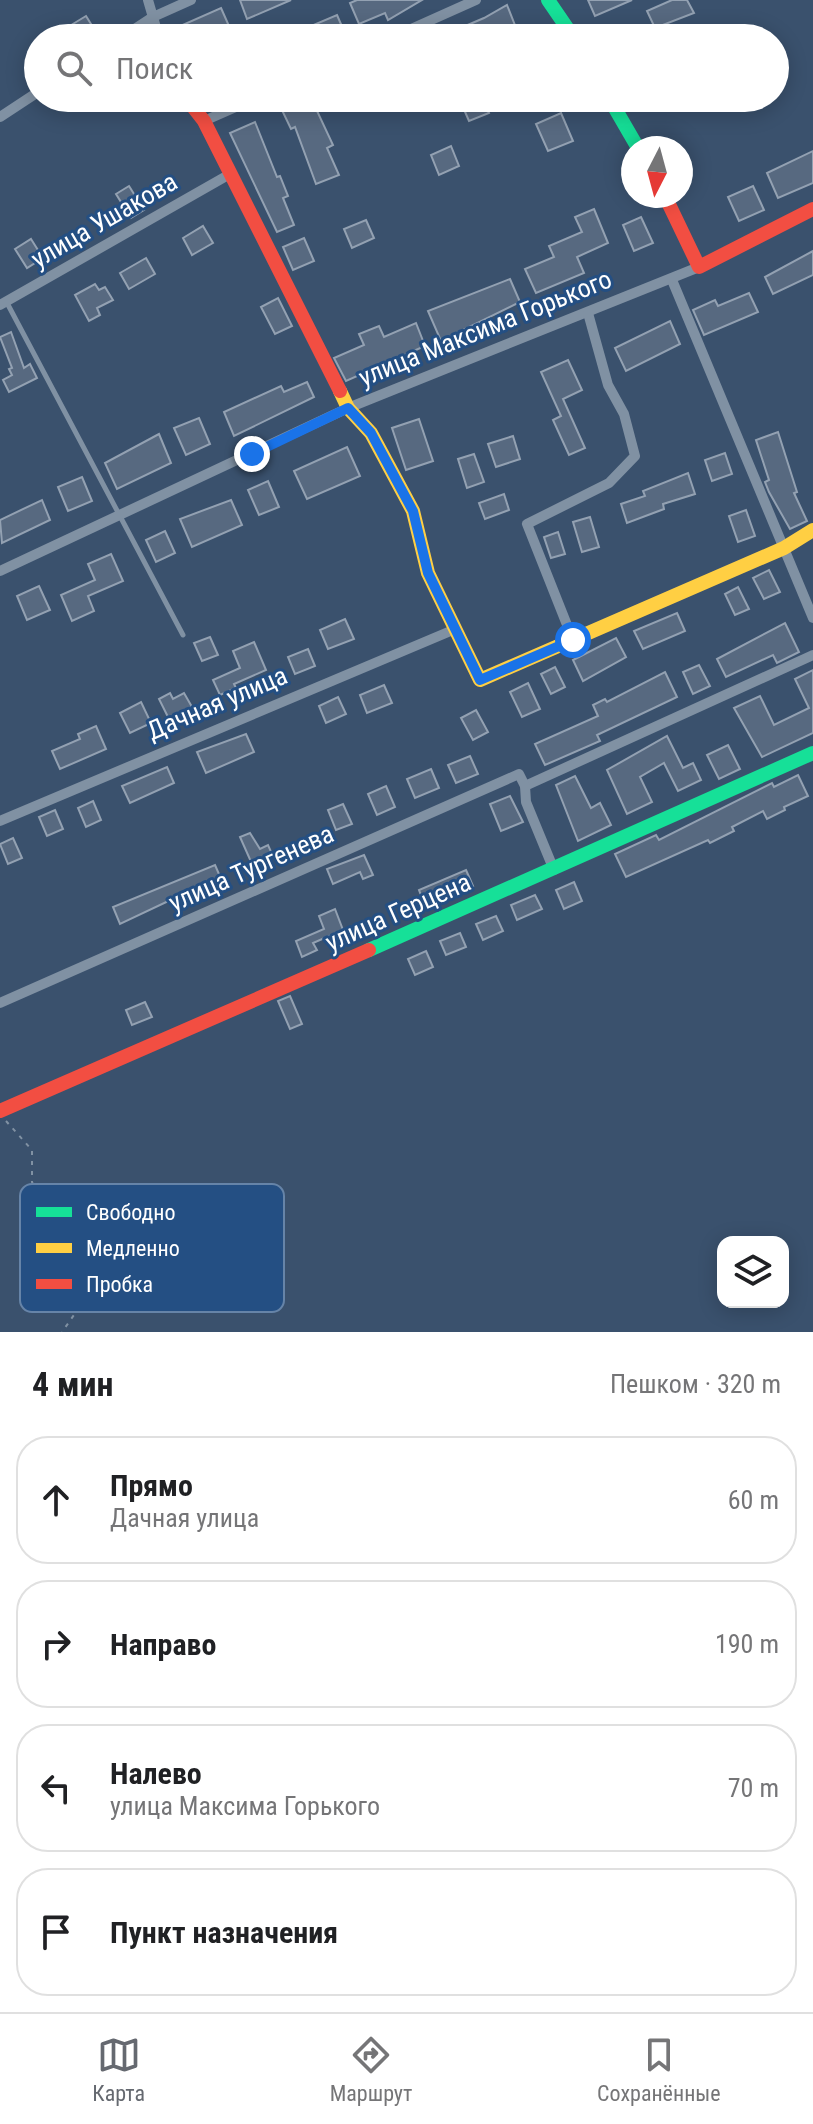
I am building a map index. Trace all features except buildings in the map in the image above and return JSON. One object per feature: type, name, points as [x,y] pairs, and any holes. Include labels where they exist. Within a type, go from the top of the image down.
[{"type":"street","points":[[148,0],[155,24]]},
{"type":"street","points":[[142,24],[191,0]]},
{"type":"street","points":[[422,24],[476,0]]},
{"type":"street","points":[[548,0],[564,24]]},
{"type":"street","points":[[0,117],[24,101]]},
{"type":"street","points":[[197,112],[348,408],[371,433],[413,511],[428,573],[453,630],[480,680],[784,548],[813,530]]},
{"type":"street","points":[[204,121],[224,112]]},
{"type":"street","points":[[617,112],[631,136]]},
{"type":"street","name":"улица Ушакова","points":[[3,303],[230,174]]},
{"type":"street","points":[[671,208],[699,267]]},
{"type":"street","name":"улица Максима Горького","points":[[0,571],[348,408],[672,280],[787,225],[813,209]]},
{"type":"street","points":[[672,280],[813,618]]},
{"type":"street","points":[[573,640],[527,524],[609,483],[635,456],[624,414],[608,385],[588,313]]},
{"type":"street","name":"Дачная улица","points":[[0,821],[453,630]]},
{"type":"street","points":[[554,870],[526,802],[525,786],[813,655]]},
{"type":"street","name":"улица Герцена","points":[[0,1113],[813,753]]},
{"type":"street","name":"улица Тургенева","points":[[0,1003],[519,774],[525,786]]},
{"type":"lane","points":[[3,303],[183,635]]},
{"type":"path","points":[[0,1113],[32,1150],[33,1184]]},
{"type":"path","points":[[62,1332],[76,1312]]},
{"type":"traffic: fast","points":[[548,0],[564,24]]},
{"type":"traffic: fast","points":[[617,112],[631,136]]},
{"type":"traffic: fast","points":[[369,950],[813,753]]},
{"type":"traffic: slow","points":[[340,391],[348,408],[371,433],[413,511],[428,573],[480,680],[784,548],[813,530]]},
{"type":"traffic: jam","points":[[197,112],[340,391]]},
{"type":"traffic: jam","points":[[671,208],[699,267],[813,209]]},
{"type":"traffic: jam","points":[[0,1111],[369,950]]},
{"type":"route","points":[[252,454],[348,408],[371,433],[413,511],[428,573],[453,630],[480,680],[573,640]]}]
